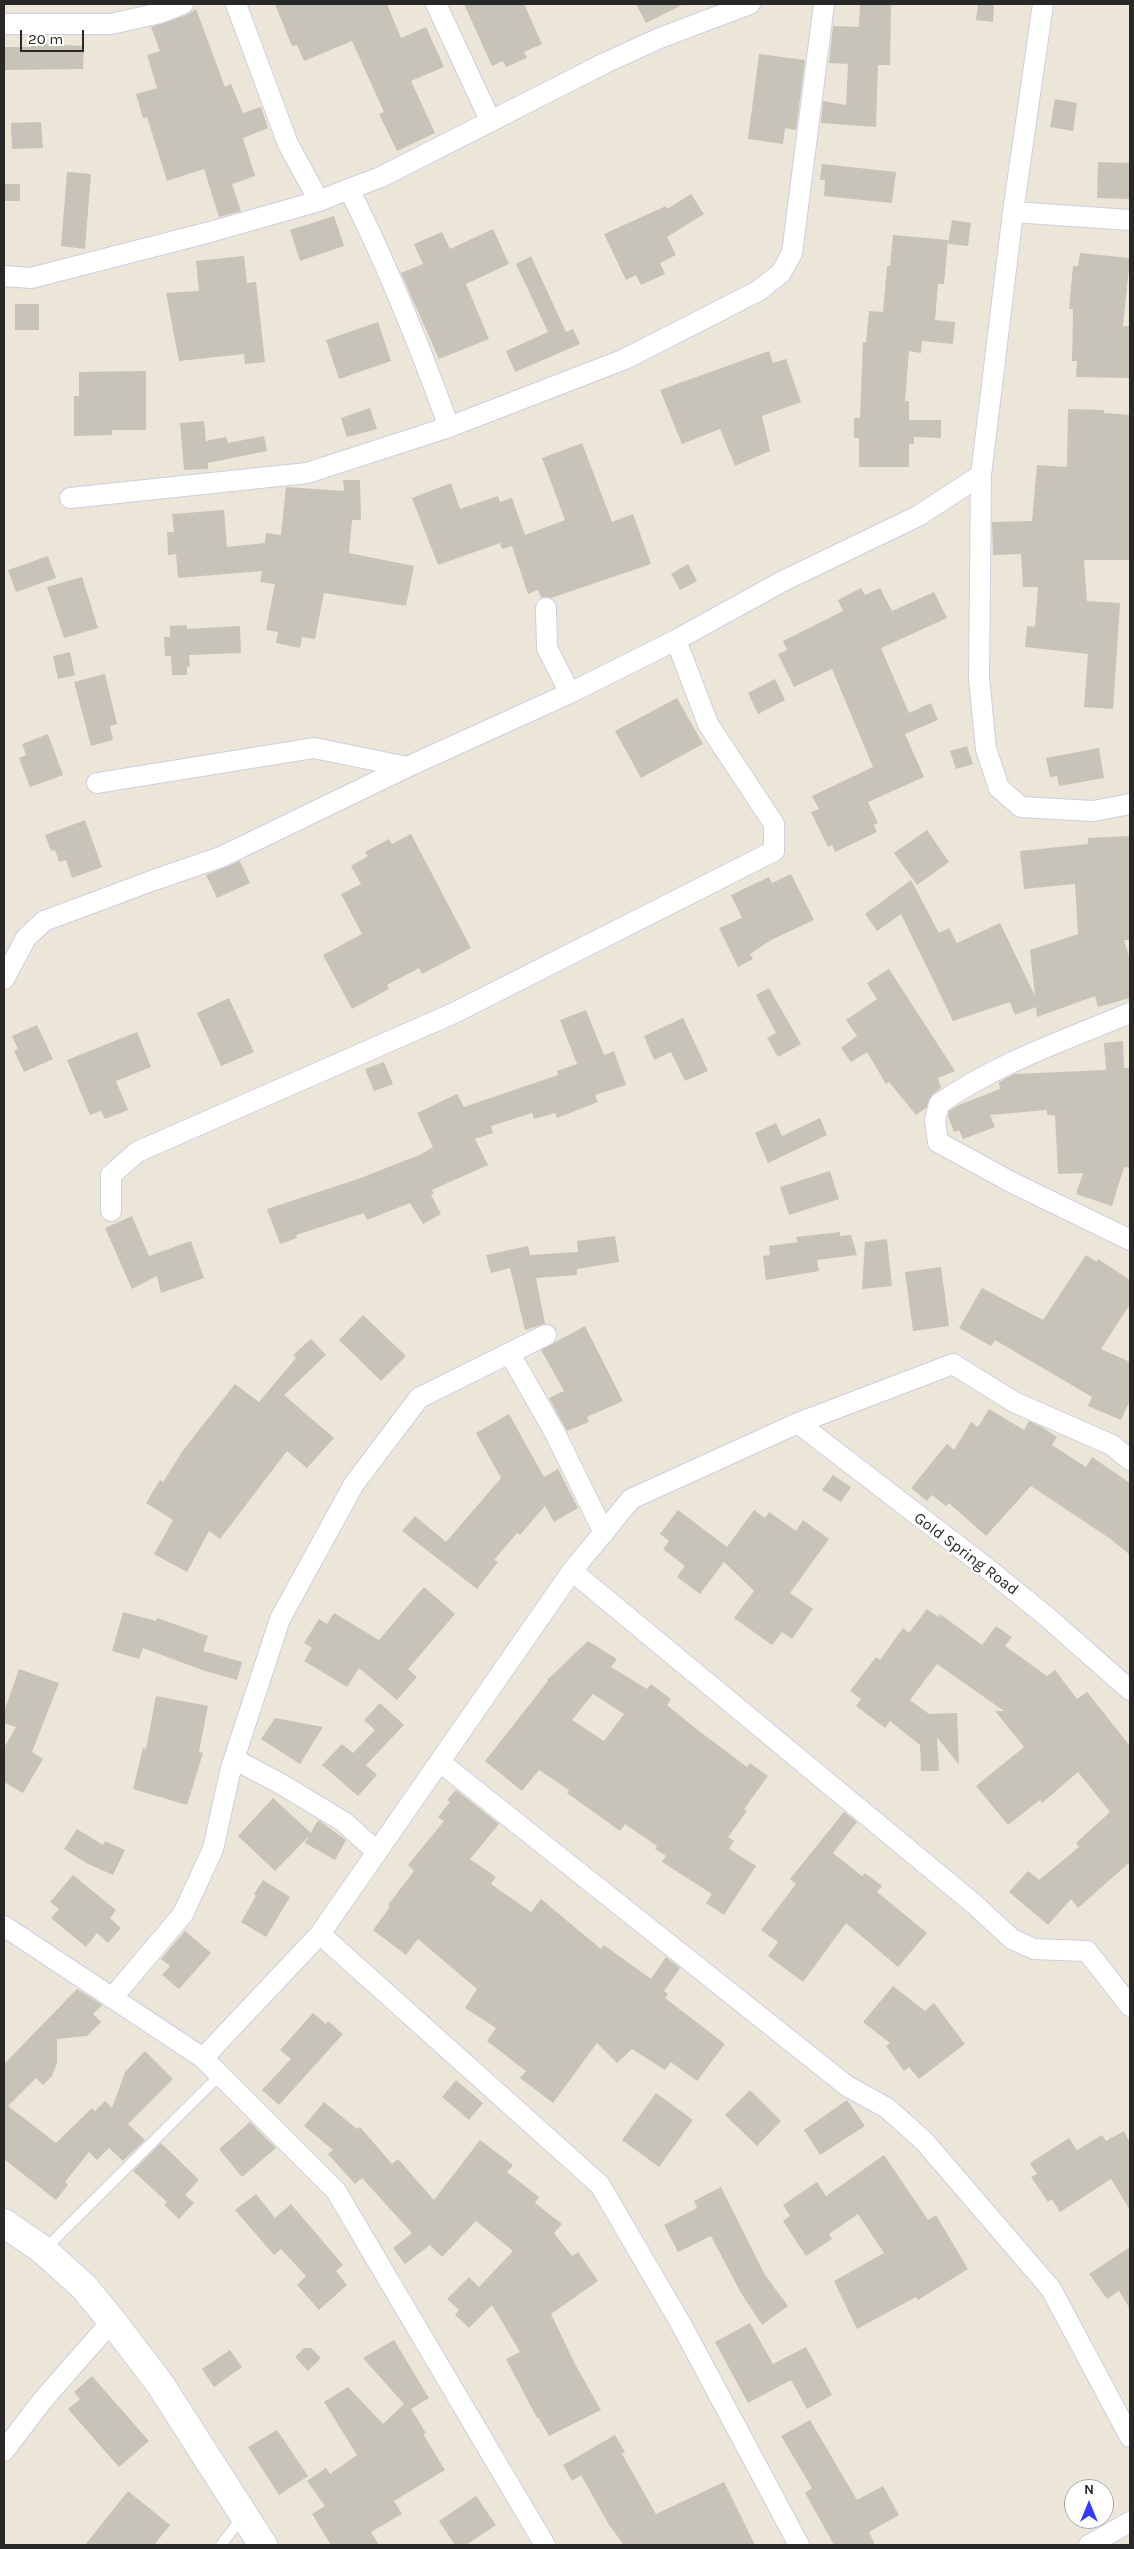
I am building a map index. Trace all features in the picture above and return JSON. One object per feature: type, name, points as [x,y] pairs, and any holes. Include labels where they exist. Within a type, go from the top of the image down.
[{"type":"street","points":[[4,24],[111,24],[160,13],[183,4]]},
{"type":"street","points":[[236,4],[288,144],[319,201]]},
{"type":"street","points":[[436,4],[490,120]]},
{"type":"street","points":[[4,276],[32,278],[319,201],[381,177],[490,120],[660,38],[750,4]]},
{"type":"street","points":[[70,498],[307,473],[449,427],[625,359],[758,291],[781,273],[792,253],[824,4]]},
{"type":"street","points":[[1042,4],[1013,212],[982,475],[979,678],[986,749],[999,788],[1021,807],[1093,810],[1130,804]]},
{"type":"street","points":[[349,189],[364,218],[424,359],[449,427]]},
{"type":"street","points":[[1013,212],[1130,220]]},
{"type":"street","points":[[4,979],[26,938],[44,921],[154,880],[222,858],[407,767],[570,694],[676,640],[783,581],[918,516],[982,475]]},
{"type":"street","points":[[546,608],[547,648],[570,694]]},
{"type":"street","points":[[111,1211],[111,1175],[137,1152],[454,1013],[774,851],[774,824],[708,724],[676,640]]},
{"type":"street","points":[[97,784],[314,748],[407,767]]},
{"type":"street","points":[[1130,1013],[1012,1062],[965,1086],[939,1104],[935,1120],[938,1142],[1011,1182],[1130,1240]]},
{"type":"street","points":[[112,1998],[183,1914],[213,1849],[234,1759],[280,1619],[354,1484],[419,1398],[546,1335]]},
{"type":"street","points":[[510,1354],[555,1432],[604,1532]]},
{"type":"street","points":[[203,2058],[320,1934],[572,1571],[631,1500],[798,1423],[953,1364],[1014,1402],[1112,1445],[1130,1460]]},
{"type":"street","name":"Gold Spring Road","points":[[798,1423],[995,1575],[1130,1690]]},
{"type":"street","points":[[572,1571],[967,1898],[1012,1939],[1034,1949],[1087,1951],[1130,2006]]},
{"type":"street","points":[[234,1759],[281,1784],[344,1822],[377,1852]]},
{"type":"street","points":[[440,1762],[847,2086],[887,2108],[924,2141],[1051,2289],[1130,2437]]},
{"type":"street","points":[[4,1926],[203,2058],[336,2191],[545,2545]]},
{"type":"street","points":[[320,1934],[600,2185],[681,2324],[799,2545]]},
{"type":"street","points":[[4,2223],[43,2250],[84,2287],[160,2384],[263,2545]]},
{"type":"street","points":[[4,2452],[42,2401],[112,2322]]},
{"type":"street","points":[[1089,2545],[1130,2522]]},
{"type":"lane","points":[[43,2250],[220,2074]]},
{"type":"lane","points":[[221,2545],[244,2515]]},
{"type":"building","points":[[275,4],[387,4],[401,38],[426,27],[444,67],[411,81],[435,133],[397,151],[379,114],[384,112],[352,41],[304,61],[297,45],[292,46]]},
{"type":"building","points":[[464,4],[524,4],[542,44],[524,52],[527,58],[506,67],[503,61],[492,66]]},
{"type":"building","points":[[636,4],[684,4],[646,23]]},
{"type":"building","points":[[860,4],[891,4],[890,65],[878,65],[876,127],[821,123],[823,101],[846,105],[848,64],[829,63],[833,26],[859,27]]},
{"type":"building","points":[[978,4],[994,4],[993,22],[976,20]]},
{"type":"building","points":[[196,9],[225,87],[231,84],[243,113],[261,107],[268,128],[243,138],[255,176],[232,184],[241,211],[219,217],[204,169],[167,181],[147,117],[143,118],[136,94],[157,88],[147,55],[160,51],[151,27],[187,15]]},
{"type":"building","points":[[31,43],[84,46],[83,69],[4,70],[4,47],[31,47]]},
{"type":"building","points":[[759,54],[805,60],[796,130],[785,128],[783,144],[748,139]]},
{"type":"building","points":[[1055,99],[1077,103],[1073,131],[1050,127]]},
{"type":"building","points":[[41,122],[43,148],[12,149],[11,123]]},
{"type":"building","points":[[1098,162],[1130,163],[1130,199],[1097,198]]},
{"type":"building","points":[[822,164],[896,172],[892,203],[824,196],[825,180],[820,180]]},
{"type":"building","points":[[67,172],[91,174],[85,249],[61,246]]},
{"type":"building","points":[[4,184],[20,184],[20,201],[4,201]]},
{"type":"building","points":[[691,194],[704,214],[667,237],[676,255],[660,263],[665,274],[641,285],[636,275],[626,280],[604,234],[666,206],[667,209]]},
{"type":"building","points":[[334,216],[344,246],[300,261],[290,230]]},
{"type":"building","points":[[952,220],[971,223],[968,246],[948,244]]},
{"type":"building","points":[[493,229],[509,264],[466,284],[489,339],[439,359],[401,273],[423,264],[414,244],[442,232],[450,249]]},
{"type":"building","points":[[893,235],[948,240],[944,284],[938,284],[935,320],[955,322],[953,344],[922,341],[921,353],[909,351],[905,401],[909,401],[909,420],[941,420],[941,438],[914,437],[914,444],[909,444],[909,467],[859,467],[859,438],[854,438],[854,418],[860,418],[863,342],[866,343],[869,311],[883,312],[887,266],[890,266]]},
{"type":"building","points":[[1080,253],[1130,258],[1123,326],[1130,326],[1130,378],[1076,377],[1077,361],[1072,361],[1073,309],[1069,309],[1073,266],[1078,266]]},
{"type":"building","points":[[244,256],[247,283],[256,282],[265,362],[245,364],[244,354],[179,361],[166,293],[199,291],[196,261]]},
{"type":"building","points":[[531,256],[566,332],[573,329],[580,344],[515,372],[506,351],[548,332],[516,264]]},
{"type":"building","points":[[15,304],[39,304],[39,330],[15,330]]},
{"type":"building","points":[[378,322],[391,361],[339,379],[326,340]]},
{"type":"building","points":[[769,351],[773,363],[786,359],[801,402],[762,416],[770,451],[735,466],[720,429],[682,444],[660,390]]},
{"type":"building","points":[[146,371],[146,430],[112,430],[112,435],[74,436],[74,396],[79,396],[79,372]]},
{"type":"building","points":[[370,408],[377,429],[347,437],[341,418]]},
{"type":"building","points":[[1068,409],[1104,410],[1104,413],[1130,415],[1130,560],[1084,560],[1087,601],[1120,603],[1113,709],[1084,707],[1088,654],[1025,647],[1027,626],[1035,627],[1038,587],[1023,587],[1021,554],[993,555],[992,522],[1032,521],[1037,465],[1067,467]]},
{"type":"building","points":[[204,421],[206,441],[226,437],[228,443],[264,436],[267,451],[208,463],[208,469],[184,470],[180,423]]},
{"type":"building","points":[[582,443],[612,522],[633,514],[651,564],[551,598],[541,597],[538,590],[528,594],[512,546],[502,549],[500,543],[438,565],[412,498],[451,483],[460,509],[498,496],[500,502],[512,498],[525,535],[565,520],[542,458]]},
{"type":"building","points":[[343,480],[360,480],[361,520],[352,520],[349,553],[414,566],[406,606],[324,593],[315,639],[302,637],[300,648],[276,643],[278,632],[266,630],[275,584],[260,582],[262,571],[178,578],[176,554],[168,555],[167,532],[174,532],[172,514],[224,510],[227,547],[265,543],[266,533],[281,535],[286,487],[344,491]]},
{"type":"building","points":[[48,556],[56,578],[16,592],[8,570]]},
{"type":"building","points":[[688,564],[697,581],[680,590],[671,574]]},
{"type":"building","points":[[82,577],[98,628],[64,638],[47,587]]},
{"type":"building","points":[[861,588],[865,595],[880,588],[892,611],[934,592],[947,618],[881,648],[909,713],[931,703],[938,720],[905,734],[924,777],[868,802],[878,823],[874,825],[877,832],[835,852],[832,845],[828,847],[811,812],[819,809],[812,796],[873,767],[832,669],[794,687],[778,654],[787,650],[783,641],[843,611],[838,600]]},
{"type":"building","points":[[187,625],[187,629],[240,626],[241,653],[189,655],[190,666],[187,667],[187,675],[172,675],[171,656],[165,656],[164,637],[170,637],[170,626]]},
{"type":"building","points":[[70,652],[75,675],[58,679],[53,656]]},
{"type":"building","points":[[105,674],[117,724],[110,726],[113,740],[91,746],[74,682]]},
{"type":"building","points":[[775,679],[785,700],[758,714],[748,693]]},
{"type":"building","points":[[677,698],[703,744],[641,778],[615,731]]},
{"type":"building","points":[[48,734],[63,775],[30,787],[19,758],[26,755],[22,744]]},
{"type":"building","points":[[967,746],[973,764],[956,769],[950,751]]},
{"type":"building","points":[[1099,748],[1104,778],[1059,786],[1057,776],[1050,777],[1046,758]]},
{"type":"building","points":[[85,820],[102,867],[72,878],[66,860],[59,862],[55,850],[51,851],[45,835]]},
{"type":"building","points":[[927,830],[949,862],[917,885],[894,853]]},
{"type":"building","points":[[411,834],[471,948],[422,974],[419,968],[387,985],[389,989],[352,1009],[323,955],[362,934],[341,894],[361,884],[351,866],[368,856],[365,852],[389,839],[392,844]]},
{"type":"building","points":[[1130,836],[1130,940],[1124,940],[1130,960],[1130,998],[1098,1007],[1095,996],[1037,1017],[1036,1007],[1015,1015],[1010,1002],[953,1021],[901,914],[877,931],[865,914],[911,880],[939,933],[949,928],[957,943],[1000,923],[1035,996],[1030,950],[1078,934],[1075,884],[1024,889],[1020,851],[1088,844],[1088,838]]},
{"type":"building","points":[[240,861],[250,883],[217,898],[206,875]]},
{"type":"building","points":[[791,874],[814,920],[771,940],[750,954],[753,959],[738,967],[719,928],[742,918],[731,895],[769,877],[772,883]]},
{"type":"building","points":[[889,969],[955,1071],[938,1078],[941,1088],[932,1095],[926,1108],[916,1115],[889,1082],[886,1084],[867,1052],[851,1062],[841,1048],[857,1036],[846,1020],[877,999],[867,983]]},
{"type":"building","points":[[769,988],[801,1044],[778,1057],[767,1038],[776,1033],[756,995]]},
{"type":"building","points":[[229,998],[254,1052],[221,1066],[197,1013]]},
{"type":"building","points":[[586,1010],[604,1055],[614,1051],[626,1085],[595,1095],[598,1102],[557,1118],[555,1113],[534,1119],[532,1113],[491,1126],[493,1133],[475,1139],[488,1165],[432,1190],[434,1194],[431,1195],[441,1214],[423,1224],[410,1203],[367,1220],[364,1213],[296,1235],[297,1238],[280,1244],[267,1209],[358,1179],[422,1154],[433,1147],[417,1113],[457,1094],[464,1107],[558,1075],[557,1071],[577,1064],[560,1020]]},
{"type":"building","points":[[683,1018],[708,1071],[685,1081],[671,1052],[654,1060],[644,1036]]},
{"type":"building","points":[[37,1025],[53,1059],[24,1072],[14,1051],[18,1049],[12,1036]]},
{"type":"building","points":[[137,1032],[151,1067],[116,1081],[128,1110],[105,1119],[101,1111],[90,1115],[67,1060]]},
{"type":"building","points":[[1123,1041],[1124,1068],[1130,1068],[1130,1168],[1124,1167],[1112,1206],[1076,1194],[1083,1173],[1058,1174],[1055,1115],[1047,1115],[1047,1110],[990,1115],[995,1127],[963,1139],[959,1130],[954,1132],[948,1116],[949,1111],[959,1105],[1000,1089],[999,1082],[1014,1074],[1106,1070],[1104,1043]]},
{"type":"building","points":[[384,1062],[393,1084],[374,1091],[365,1069]]},
{"type":"building","points":[[820,1118],[827,1135],[768,1163],[755,1133],[776,1123],[782,1136]]},
{"type":"building","points":[[830,1171],[839,1199],[789,1215],[780,1187]]},
{"type":"building","points":[[132,1216],[149,1256],[191,1241],[204,1278],[161,1293],[157,1276],[132,1289],[105,1228]]},
{"type":"building","points":[[840,1232],[840,1236],[851,1235],[857,1255],[817,1260],[819,1271],[766,1280],[763,1256],[770,1255],[769,1246],[798,1242],[796,1237]]},
{"type":"building","points":[[615,1236],[619,1262],[577,1269],[577,1275],[536,1278],[545,1324],[525,1330],[510,1268],[491,1273],[486,1255],[528,1246],[530,1255],[578,1252],[577,1241]]},
{"type":"building","points":[[887,1239],[892,1286],[862,1289],[865,1242]]},
{"type":"building","points":[[1086,1255],[1097,1262],[1098,1259],[1130,1280],[1130,1304],[1101,1349],[1130,1362],[1130,1400],[1121,1420],[1088,1406],[1092,1397],[995,1340],[991,1346],[959,1328],[982,1288],[1043,1320]]},
{"type":"building","points":[[941,1267],[949,1326],[913,1331],[905,1272]]},
{"type":"building","points":[[363,1315],[406,1356],[381,1381],[339,1340]]},
{"type":"building","points":[[585,1326],[623,1401],[587,1417],[589,1422],[567,1431],[549,1398],[564,1391],[541,1350]]},
{"type":"building","points":[[311,1339],[326,1355],[284,1395],[334,1438],[307,1468],[287,1451],[220,1539],[209,1531],[187,1572],[154,1554],[173,1520],[146,1503],[160,1480],[163,1482],[184,1449],[235,1384],[259,1402],[296,1358],[293,1355]]},
{"type":"building","points":[[989,1409],[1024,1430],[1029,1421],[1042,1427],[1057,1437],[1052,1445],[1086,1467],[1092,1457],[1130,1483],[1130,1555],[1112,1540],[1031,1486],[986,1536],[949,1503],[946,1506],[932,1495],[927,1501],[911,1488],[947,1444],[954,1450],[971,1422],[978,1427]]},
{"type":"building","points":[[509,1414],[544,1477],[558,1469],[578,1508],[554,1522],[545,1506],[520,1535],[517,1533],[494,1560],[498,1562],[477,1589],[402,1531],[415,1516],[446,1542],[501,1478],[476,1433]]},
{"type":"building","points":[[833,1475],[851,1487],[841,1502],[822,1490]]},
{"type":"building","points":[[678,1510],[727,1547],[754,1510],[765,1518],[769,1512],[796,1531],[803,1520],[829,1539],[790,1593],[813,1609],[792,1639],[782,1632],[772,1645],[734,1618],[754,1591],[724,1562],[700,1594],[677,1577],[685,1566],[663,1549],[669,1541],[660,1534]]},
{"type":"building","points":[[424,1587],[455,1614],[408,1669],[417,1677],[397,1700],[359,1668],[347,1687],[304,1661],[312,1648],[304,1643],[319,1619],[327,1624],[334,1613],[379,1640]]},
{"type":"building","points":[[927,1609],[938,1617],[940,1614],[982,1645],[996,1626],[1012,1637],[1005,1646],[1047,1676],[1055,1670],[1077,1699],[1087,1692],[1130,1746],[1130,1862],[1078,1908],[1071,1899],[1048,1925],[1009,1892],[1028,1871],[1039,1880],[1079,1847],[1076,1843],[1110,1812],[1078,1772],[1042,1803],[1040,1800],[1008,1825],[976,1786],[1024,1747],[995,1711],[1004,1711],[937,1664],[910,1700],[929,1714],[957,1713],[959,1765],[937,1737],[939,1771],[921,1771],[920,1745],[890,1721],[885,1728],[856,1706],[861,1699],[850,1691],[876,1657],[880,1660],[903,1628],[909,1633]]},
{"type":"building","points":[[123,1612],[156,1621],[157,1618],[208,1636],[203,1651],[242,1662],[237,1680],[205,1671],[143,1648],[139,1659],[112,1651]]},
{"type":"building","points":[[588,1641],[617,1659],[611,1667],[647,1689],[651,1684],[671,1699],[667,1705],[695,1728],[747,1767],[750,1763],[768,1776],[744,1809],[747,1811],[728,1837],[734,1841],[729,1849],[756,1866],[724,1915],[706,1903],[712,1894],[662,1862],[666,1856],[655,1849],[657,1846],[625,1824],[620,1831],[567,1793],[569,1790],[539,1770],[522,1791],[485,1761],[547,1680]],"holes":[[[593,1694],[624,1714],[604,1741],[572,1720]]]},
{"type":"building","points":[[19,1669],[59,1683],[32,1752],[43,1759],[23,1793],[4,1782],[4,1748],[16,1727],[4,1723],[4,1712]]},
{"type":"building","points":[[156,1696],[208,1706],[199,1752],[203,1753],[187,1805],[133,1789],[143,1748],[146,1749]]},
{"type":"building","points":[[380,1703],[404,1725],[366,1765],[377,1775],[358,1796],[322,1765],[342,1744],[353,1753],[375,1730],[364,1720]]},
{"type":"building","points":[[275,1718],[323,1727],[300,1764],[261,1739]]},
{"type":"building","points":[[456,1790],[499,1824],[470,1859],[496,1877],[491,1884],[531,1912],[541,1899],[601,1949],[604,1945],[651,1979],[666,1957],[680,1968],[664,1991],[668,1994],[665,1998],[725,2044],[697,2081],[671,2062],[665,2070],[632,2049],[617,2063],[597,2043],[553,2103],[520,2078],[526,2071],[487,2041],[496,2028],[465,2008],[477,1989],[418,1939],[406,1955],[373,1930],[390,1907],[388,1905],[414,1871],[408,1865],[444,1821],[438,1817],[450,1802],[447,1800]]},
{"type":"building","points":[[273,1798],[311,1833],[318,1820],[346,1840],[335,1860],[305,1843],[309,1836],[275,1871],[238,1836]]},
{"type":"building","points":[[844,1812],[857,1822],[833,1853],[862,1876],[865,1873],[882,1886],[877,1892],[927,1933],[898,1967],[846,1923],[803,1982],[768,1956],[778,1942],[761,1930],[796,1884],[790,1879]]},
{"type":"building","points":[[77,1829],[103,1845],[105,1841],[125,1850],[113,1875],[86,1863],[64,1849]]},
{"type":"building","points":[[73,1875],[116,1910],[110,1918],[121,1928],[108,1943],[97,1933],[86,1947],[51,1918],[59,1909],[50,1902]]},
{"type":"building","points":[[263,1880],[290,1897],[266,1937],[241,1922]]},
{"type":"building","points":[[185,1931],[211,1953],[179,1989],[162,1975],[170,1966],[161,1959]]},
{"type":"building","points":[[893,1986],[925,2011],[934,2003],[965,2044],[919,2079],[909,2067],[904,2071],[886,2046],[890,2043],[863,2022]]},
{"type":"building","points":[[77,1989],[102,2005],[93,2014],[101,2022],[87,2036],[57,2039],[57,2063],[52,2076],[43,2085],[36,2078],[8,2106],[56,2143],[92,2108],[95,2111],[105,2101],[112,2108],[125,2072],[145,2051],[173,2079],[128,2124],[145,2140],[123,2161],[109,2148],[97,2160],[89,2152],[65,2182],[68,2185],[56,2200],[4,2159],[4,2064]]},
{"type":"building","points":[[313,2013],[326,2024],[328,2021],[343,2034],[279,2105],[262,2090],[291,2059],[280,2050]]},
{"type":"building","points":[[456,2080],[483,2103],[469,2120],[442,2097]]},
{"type":"building","points":[[750,2090],[781,2121],[757,2146],[725,2115]]},
{"type":"building","points":[[656,2093],[693,2120],[659,2167],[622,2140]]},
{"type":"building","points":[[847,2100],[865,2126],[820,2155],[804,2130]]},
{"type":"building","points":[[324,2102],[357,2129],[360,2127],[392,2164],[398,2159],[434,2200],[480,2140],[513,2165],[507,2172],[539,2197],[535,2203],[562,2224],[554,2233],[572,2256],[578,2252],[598,2281],[551,2314],[575,2364],[601,2410],[549,2436],[537,2418],[506,2359],[520,2352],[492,2305],[469,2328],[455,2315],[459,2310],[447,2299],[469,2277],[479,2287],[513,2251],[476,2221],[442,2257],[430,2245],[405,2264],[393,2248],[412,2233],[362,2178],[355,2184],[328,2154],[333,2150],[304,2126]]},
{"type":"building","points":[[250,2122],[276,2148],[242,2177],[219,2149]]},
{"type":"building","points":[[1124,2131],[1130,2143],[1130,2210],[1111,2179],[1060,2212],[1052,2199],[1048,2202],[1031,2177],[1037,2174],[1030,2163],[1069,2138],[1077,2150],[1102,2135],[1106,2141]]},
{"type":"building","points":[[161,2143],[199,2180],[185,2195],[194,2203],[179,2219],[164,2205],[167,2202],[133,2171]]},
{"type":"building","points":[[884,2155],[928,2220],[936,2215],[968,2269],[918,2300],[916,2297],[857,2329],[834,2281],[884,2253],[858,2214],[829,2234],[832,2239],[806,2256],[783,2221],[790,2216],[783,2205],[817,2182],[826,2196]]},
{"type":"building","points":[[721,2187],[765,2275],[788,2306],[762,2325],[741,2293],[711,2236],[678,2252],[664,2225],[697,2208],[694,2201]]},
{"type":"building","points":[[256,2194],[275,2218],[291,2204],[343,2265],[336,2271],[347,2285],[319,2310],[297,2285],[306,2276],[281,2249],[274,2255],[235,2210]]},
{"type":"building","points":[[1130,2247],[1130,2309],[1119,2291],[1107,2299],[1089,2274]]},
{"type":"building","points":[[750,2323],[773,2364],[806,2347],[832,2395],[807,2409],[791,2380],[748,2403],[715,2342]]},
{"type":"building","points":[[394,2340],[429,2398],[411,2409],[426,2433],[423,2434],[445,2470],[394,2501],[402,2514],[371,2532],[379,2545],[331,2545],[312,2514],[325,2506],[307,2481],[326,2468],[330,2474],[357,2455],[324,2402],[348,2387],[383,2424],[404,2404],[363,2358]]},
{"type":"building","points":[[304,2348],[311,2348],[321,2358],[308,2371],[295,2357]]},
{"type":"building","points":[[230,2350],[242,2367],[214,2387],[202,2369]]},
{"type":"building","points":[[92,2376],[149,2441],[119,2467],[68,2409],[80,2399],[74,2392]]},
{"type":"building","points":[[810,2420],[857,2500],[883,2486],[899,2515],[869,2532],[875,2545],[834,2545],[805,2493],[812,2488],[781,2436]]},
{"type":"building","points":[[277,2430],[308,2476],[279,2495],[248,2447]]},
{"type":"building","points":[[615,2435],[625,2452],[622,2454],[656,2514],[724,2482],[755,2545],[624,2545],[609,2525],[581,2475],[572,2481],[563,2465]]},
{"type":"building","points":[[128,2491],[170,2525],[154,2545],[85,2545]]},
{"type":"building","points":[[476,2496],[496,2525],[466,2545],[455,2545],[439,2521]]}]
